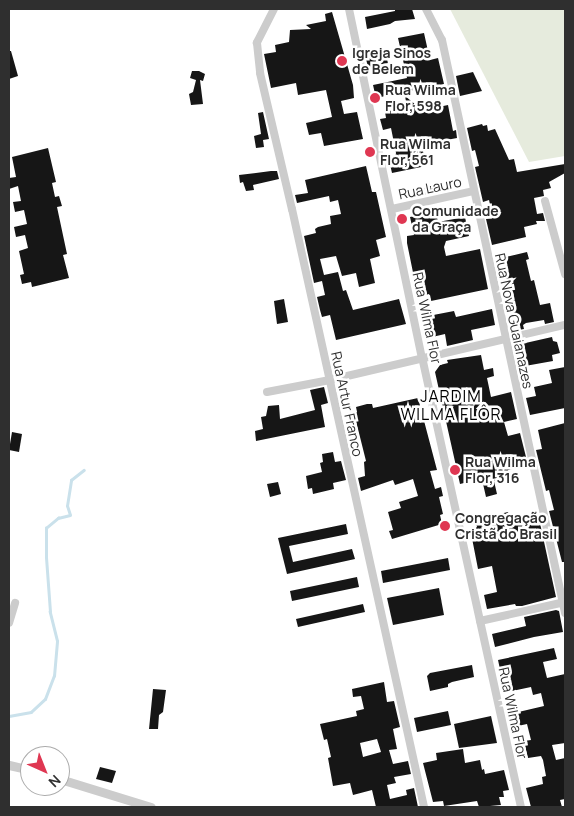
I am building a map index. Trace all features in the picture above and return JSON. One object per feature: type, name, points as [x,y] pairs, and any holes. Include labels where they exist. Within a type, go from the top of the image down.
[{"type":"street","name":"Rua Artur Franco","points":[[274,9],[259,36],[256,50],[424,807]]},
{"type":"street","name":"Rua Wilma Flor","points":[[349,9],[422,357],[521,807]]},
{"type":"street","name":"Rua Nova Guaianazes","points":[[426,9],[442,40],[565,613]]},
{"type":"street","name":"Rua Lauro","points":[[392,209],[473,191]]},
{"type":"street","points":[[546,201],[565,274]]},
{"type":"street","points":[[267,392],[330,380],[565,325]]},
{"type":"street","points":[[9,623],[15,602]]},
{"type":"street","points":[[480,621],[564,602]]},
{"type":"street","points":[[70,782],[152,807]]},
{"type":"shaded area","points":[[450,9],[565,9],[565,156],[529,162]]},
{"type":"building","points":[[395,9],[412,9],[415,19],[395,21],[390,24],[367,29],[365,17],[395,11]]},
{"type":"building","points":[[332,12],[353,85],[354,98],[341,101],[344,114],[357,112],[363,139],[324,146],[321,133],[309,135],[306,123],[332,117],[326,90],[298,95],[296,83],[271,88],[264,54],[276,52],[275,45],[289,42],[290,30],[311,29],[306,25],[326,21],[325,14]]},
{"type":"building","points":[[424,33],[430,60],[438,58],[444,84],[376,98],[373,85],[407,78],[398,38]]},
{"type":"building","points":[[9,51],[11,51],[18,76],[9,79]]},
{"type":"building","points":[[386,55],[388,63],[368,67],[366,59]]},
{"type":"building","points":[[192,71],[199,71],[205,74],[203,81],[200,80],[203,104],[191,105],[189,94],[193,92],[196,80],[190,78]]},
{"type":"building","points":[[473,72],[482,91],[460,96],[456,76]]},
{"type":"building","points":[[405,96],[416,105],[433,101],[434,108],[448,105],[453,131],[456,130],[457,138],[422,146],[426,166],[392,173],[389,160],[395,158],[396,153],[391,128],[383,130],[380,119],[386,118],[385,112],[407,107]]},
{"type":"building","points":[[263,112],[269,139],[263,140],[264,147],[256,148],[254,136],[261,134],[258,113]]},
{"type":"building","points":[[482,124],[483,126],[487,125],[488,131],[495,129],[509,160],[514,159],[517,172],[565,164],[565,173],[549,182],[551,188],[543,190],[544,196],[534,198],[537,214],[543,213],[545,221],[536,221],[537,224],[524,227],[526,237],[492,245],[486,219],[493,218],[489,200],[483,202],[475,167],[479,166],[475,150],[472,151],[467,128]]},
{"type":"building","points":[[48,148],[56,182],[52,183],[55,197],[59,196],[62,206],[57,207],[67,254],[63,255],[69,278],[32,287],[31,282],[22,284],[20,275],[24,274],[19,251],[28,248],[25,235],[16,237],[14,227],[27,224],[24,210],[15,212],[13,202],[21,201],[18,186],[9,189],[9,178],[16,177],[12,157]]},
{"type":"building","points":[[366,166],[372,192],[376,192],[386,237],[376,240],[380,256],[370,259],[375,283],[359,287],[356,273],[342,276],[336,256],[320,259],[324,275],[338,272],[343,291],[346,290],[353,310],[399,299],[406,324],[336,340],[330,315],[322,317],[317,297],[325,295],[322,281],[314,283],[304,236],[316,233],[315,229],[318,227],[331,224],[330,216],[341,214],[338,200],[330,202],[329,196],[297,203],[295,195],[308,193],[305,180]]},
{"type":"building","points":[[277,171],[279,179],[253,185],[254,190],[246,191],[243,182],[240,183],[239,175]]},
{"type":"building","points":[[435,185],[437,193],[416,198],[414,190]]},
{"type":"building","points":[[436,212],[438,222],[465,217],[469,236],[446,241],[444,247],[446,256],[480,249],[488,289],[431,301],[429,294],[418,297],[407,243],[407,236],[414,235],[410,217]]},
{"type":"building","points":[[527,252],[529,259],[526,260],[531,281],[534,280],[540,305],[550,303],[554,322],[545,324],[544,320],[526,323],[523,325],[524,329],[513,331],[506,306],[513,304],[510,291],[503,292],[499,273],[505,271],[502,258]]},
{"type":"building","points":[[284,299],[288,322],[277,324],[274,301]]},
{"type":"building","points":[[492,309],[495,325],[471,330],[473,340],[447,346],[445,334],[428,338],[423,317],[454,311],[456,317]]},
{"type":"building","points":[[552,337],[553,341],[557,342],[560,353],[552,355],[553,361],[525,366],[521,344]]},
{"type":"building","points":[[481,355],[484,370],[493,368],[494,376],[487,378],[491,397],[511,392],[517,419],[504,422],[508,436],[520,433],[528,465],[508,470],[509,477],[494,481],[497,494],[486,497],[481,475],[468,478],[468,482],[460,484],[435,372],[440,365],[448,363],[447,360]]},
{"type":"building","points":[[565,367],[565,408],[530,415],[526,398],[536,396],[534,387],[552,383],[549,370]]},
{"type":"building","points":[[324,387],[328,403],[321,405],[325,427],[256,441],[255,431],[263,429],[261,417],[266,416],[268,406],[279,405],[280,419],[315,410],[310,390]]},
{"type":"building","points":[[418,398],[437,470],[430,471],[435,489],[441,487],[443,496],[439,497],[443,514],[440,515],[442,524],[392,539],[389,531],[393,530],[388,512],[401,508],[399,502],[418,496],[413,479],[395,485],[393,480],[361,491],[358,478],[365,476],[364,462],[366,461],[354,413],[357,412],[356,407],[367,404],[372,404],[373,408]]},
{"type":"building","points":[[565,423],[565,562],[562,562],[549,511],[554,510],[549,490],[546,491],[536,450],[542,449],[538,430]]},
{"type":"building","points":[[12,432],[22,434],[19,452],[9,450]]},
{"type":"building","points":[[333,452],[335,462],[341,461],[346,480],[333,483],[334,489],[313,494],[312,488],[308,489],[306,476],[322,472],[320,463],[323,462],[322,454]]},
{"type":"building","points":[[278,482],[281,494],[270,497],[267,484]]},
{"type":"building","points":[[508,512],[510,520],[538,514],[556,597],[522,606],[516,606],[515,604],[487,609],[484,595],[497,592],[492,566],[478,569],[470,528],[477,527],[475,520]]},
{"type":"building","points":[[346,524],[348,534],[289,546],[293,562],[352,549],[355,559],[287,574],[278,538]]},
{"type":"building","points":[[448,558],[450,570],[383,583],[381,571]]},
{"type":"building","points":[[357,577],[359,587],[292,601],[290,591]]},
{"type":"building","points":[[439,588],[444,615],[393,625],[387,598]]},
{"type":"building","points":[[363,604],[365,612],[298,627],[296,619]]},
{"type":"building","points":[[559,611],[563,632],[495,647],[492,634],[526,626],[524,617]]},
{"type":"building","points":[[554,648],[557,659],[543,662],[547,678],[565,674],[565,743],[552,745],[556,760],[565,758],[565,799],[560,800],[562,807],[531,807],[526,788],[543,784],[542,777],[546,776],[543,760],[541,756],[528,758],[524,741],[531,740],[527,724],[513,727],[510,714],[544,706],[541,693],[533,695],[531,687],[512,691],[507,673],[501,674],[498,660]]},
{"type":"building","points":[[472,665],[474,677],[452,682],[448,684],[448,687],[430,691],[427,676],[430,673]]},
{"type":"building","points":[[384,682],[387,702],[394,701],[400,727],[393,729],[397,749],[389,750],[393,764],[408,761],[411,774],[394,777],[396,783],[387,785],[390,799],[407,795],[406,790],[414,788],[418,807],[376,807],[372,790],[353,795],[350,783],[333,786],[328,758],[331,757],[327,739],[324,740],[320,724],[357,716],[356,711],[364,709],[361,696],[353,697],[352,689]],"holes":[[[377,739],[381,752],[363,757],[360,743]]]},
{"type":"building","points":[[153,689],[166,690],[163,712],[159,715],[158,729],[149,729]]},
{"type":"building","points":[[448,711],[451,725],[417,732],[414,718]]},
{"type":"building","points":[[491,716],[497,743],[459,748],[454,724]]},
{"type":"building","points":[[463,749],[465,763],[480,760],[485,774],[504,770],[509,790],[503,791],[504,797],[499,797],[501,805],[479,807],[477,801],[444,806],[443,801],[433,802],[423,763],[437,760],[436,753]]},
{"type":"building","points":[[100,767],[116,771],[112,783],[96,779]]},
{"type":"waterway","points":[[9,716],[31,712],[45,699],[54,676],[57,641],[50,612],[46,528],[58,518],[70,515],[67,506],[71,480],[84,470]]},
{"type":"place","name":"Igreja Sinos de Belem","points":[[342,61]]},
{"type":"place","name":"Rua Wilma Flor, 598","points":[[375,98]]},
{"type":"place","name":"Rua Wilma Flor, 561","points":[[370,152]]},
{"type":"place","name":"Comunidade da Graça","points":[[402,219]]},
{"type":"place","name":"Rua Wilma Flor, 316","points":[[455,470]]},
{"type":"place","name":"Congregação Cristã do Brasil","points":[[445,526]]},
{"type":"district","name":"JARDIM WILMA FLÔR","points":[[451,405]]}]
